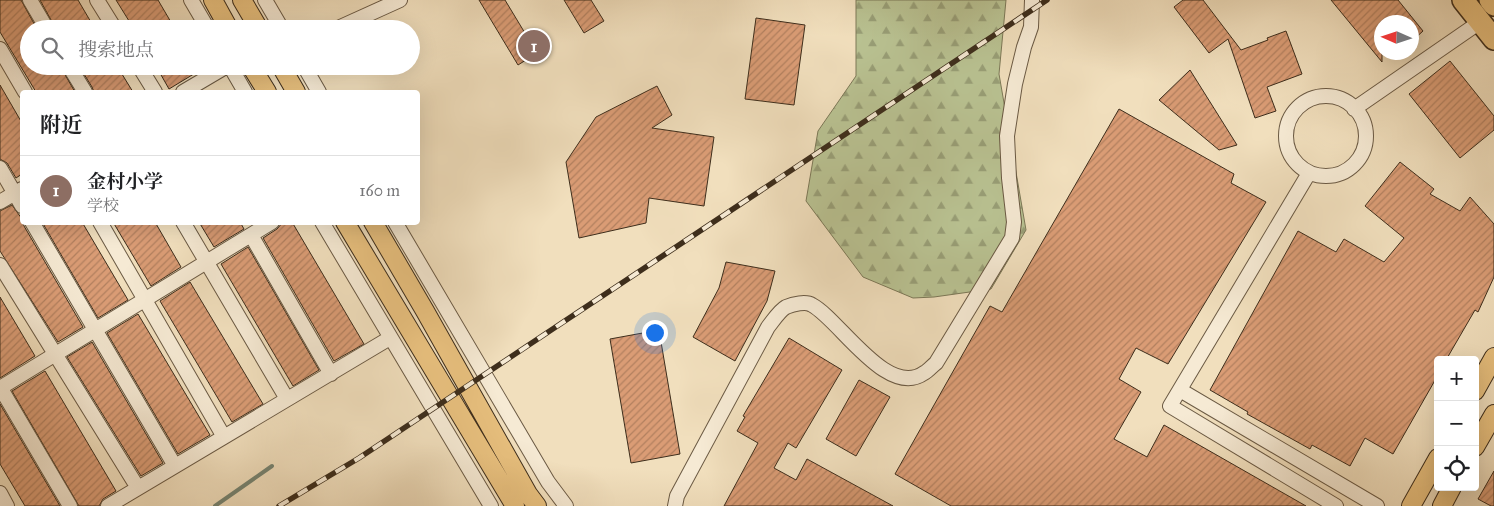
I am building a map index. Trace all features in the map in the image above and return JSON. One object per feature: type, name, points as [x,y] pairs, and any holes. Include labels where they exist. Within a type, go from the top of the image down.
[{"type":"highway","points":[[1463,0],[1494,39]]},
{"type":"highway","points":[[1490,0],[1494,5]]},
{"type":"main road","points":[[213,0],[224,20]]},
{"type":"main road","points":[[242,0],[254,20]]},
{"type":"main road","points":[[257,75],[266,90]]},
{"type":"main road","points":[[286,75],[295,90]]},
{"type":"main road","points":[[347,225],[515,506]]},
{"type":"main road","points":[[375,225],[528,494],[537,506]]},
{"type":"main road","points":[[1479,384],[1494,357]]},
{"type":"main road","points":[[1476,446],[1494,414]]},
{"type":"main road","points":[[1411,506],[1434,465]]},
{"type":"main road","points":[[1442,506],[1450,491]]},
{"type":"street","points":[[30,0],[42,20]]},
{"type":"street","points":[[97,0],[109,20]]},
{"type":"street","points":[[192,0],[203,20]]},
{"type":"street","points":[[265,0],[277,20]]},
{"type":"street","points":[[356,20],[400,0]]},
{"type":"street","points":[[674,506],[677,496],[768,327],[784,308],[796,304],[811,304],[828,317],[876,365],[901,377],[910,378],[923,374],[936,363],[1012,238],[1014,222],[1007,136],[1015,84],[1031,27],[1032,0]]},
{"type":"street","points":[[1354,109],[1480,22]]},
{"type":"street","points":[[0,49],[24,90]]},
{"type":"street","points":[[75,75],[84,90]]},
{"type":"street","points":[[145,75],[154,90]]},
{"type":"street","points":[[186,90],[212,75]]},
{"type":"street","points":[[234,75],[244,90]]},
{"type":"street","points":[[309,75],[318,90]]},
{"type":"street","points":[[1324,96],[1338,98],[1350,104],[1359,114],[1366,138],[1363,151],[1356,162],[1346,170],[1335,175],[1322,176],[1309,173],[1290,156],[1286,142],[1286,129],[1291,116],[1299,106],[1311,98],[1324,96]]},
{"type":"street","points":[[0,168],[19,191],[0,202]]},
{"type":"street","points":[[1309,173],[1170,406],[1336,506]]},
{"type":"street","points":[[34,225],[175,466]]},
{"type":"street","points":[[102,225],[224,437]]},
{"type":"street","points":[[185,225],[288,399]]},
{"type":"street","points":[[70,506],[0,388],[267,225]]},
{"type":"street","points":[[324,225],[491,506]]},
{"type":"street","points":[[397,225],[543,474],[566,506]]},
{"type":"street","points":[[251,235],[330,374]]},
{"type":"street","points":[[0,265],[138,488]]},
{"type":"street","points":[[108,506],[390,338]]},
{"type":"street","points":[[1180,390],[1377,506]]},
{"type":"street","points":[[0,493],[7,506]]},
{"type":"green space","points":[[856,0],[1006,0],[999,74],[1026,230],[991,289],[913,298],[863,277],[806,201],[818,131],[856,76]]},
{"type":"building","points":[[0,0],[21,0],[32,20],[20,20],[20,65],[0,32]]},
{"type":"building","points":[[40,0],[78,0],[90,20],[51,20]]},
{"type":"building","points":[[116,0],[158,0],[170,20],[128,20]]},
{"type":"building","points":[[479,0],[505,0],[537,53],[518,65]]},
{"type":"building","points":[[564,0],[591,0],[604,21],[584,33]]},
{"type":"building","points":[[1183,0],[1203,0],[1241,50],[1286,31],[1302,74],[1267,87],[1276,111],[1255,118],[1228,39],[1209,53],[1174,7]]},
{"type":"building","points":[[1331,0],[1398,0],[1410,15],[1374,15],[1374,52]]},
{"type":"building","points":[[756,18],[805,25],[794,105],[745,99]]},
{"type":"building","points":[[1419,26],[1423,31],[1419,35]]},
{"type":"building","points":[[1450,61],[1494,116],[1494,130],[1460,158],[1409,94]]},
{"type":"building","points":[[1190,70],[1237,145],[1219,150],[1159,100]]},
{"type":"building","points":[[26,75],[65,75],[74,90],[35,90]]},
{"type":"building","points":[[85,75],[123,75],[132,90],[93,90]]},
{"type":"building","points":[[161,75],[192,75],[169,89]]},
{"type":"building","points":[[0,85],[20,120],[20,175],[16,178],[7,163],[0,159]]},
{"type":"building","points":[[657,86],[672,115],[652,128],[714,137],[704,206],[649,198],[646,223],[579,238],[566,162],[596,117]]},
{"type":"building","points":[[1119,109],[1234,174],[1231,183],[1266,202],[1168,364],[1136,348],[1119,379],[1141,392],[1114,439],[1147,457],[1164,425],[1306,506],[951,506],[895,474],[990,306],[1002,312]]},
{"type":"building","points":[[1400,162],[1434,189],[1430,194],[1460,211],[1470,197],[1494,224],[1494,277],[1478,312],[1475,310],[1448,356],[1434,356],[1434,382],[1393,454],[1365,438],[1350,466],[1312,445],[1310,449],[1247,414],[1248,412],[1210,390],[1298,231],[1336,252],[1344,239],[1384,262],[1404,238],[1365,206]]},
{"type":"building","points":[[12,205],[20,216],[20,225],[24,225],[83,327],[58,342],[0,251],[0,211]]},
{"type":"building","points":[[44,225],[84,225],[128,300],[98,318]]},
{"type":"building","points":[[115,225],[157,225],[181,267],[151,286]]},
{"type":"building","points":[[201,225],[242,225],[244,229],[214,247]]},
{"type":"building","points":[[280,225],[294,225],[364,344],[334,361],[263,238]]},
{"type":"building","points":[[248,247],[319,370],[293,386],[221,264]]},
{"type":"building","points":[[726,262],[775,271],[767,301],[735,361],[693,337],[719,288]]},
{"type":"building","points":[[190,282],[263,404],[232,422],[160,301]]},
{"type":"building","points":[[0,297],[35,356],[0,378]]},
{"type":"building","points":[[138,314],[210,435],[178,454],[107,333]]},
{"type":"building","points":[[659,330],[680,454],[631,463],[610,339]]},
{"type":"building","points":[[789,338],[842,370],[796,448],[788,443],[774,468],[796,480],[807,459],[893,506],[724,506],[758,443],[737,431],[745,417],[743,416]]},
{"type":"building","points":[[92,342],[163,463],[141,476],[67,357]]},
{"type":"building","points":[[45,371],[116,491],[103,499],[99,506],[79,506],[12,391]]},
{"type":"building","points":[[859,380],[890,397],[856,456],[826,439]]},
{"type":"building","points":[[0,404],[60,506],[25,506],[0,464]]},
{"type":"building","points":[[1494,471],[1494,506],[1491,506],[1478,499]]},
{"type":"waterway","points":[[215,506],[272,466]]},
{"type":"railway","points":[[279,506],[359,458],[1047,0]]},
{"type":"place","name":"金村小学","points":[[534,46]]}]
